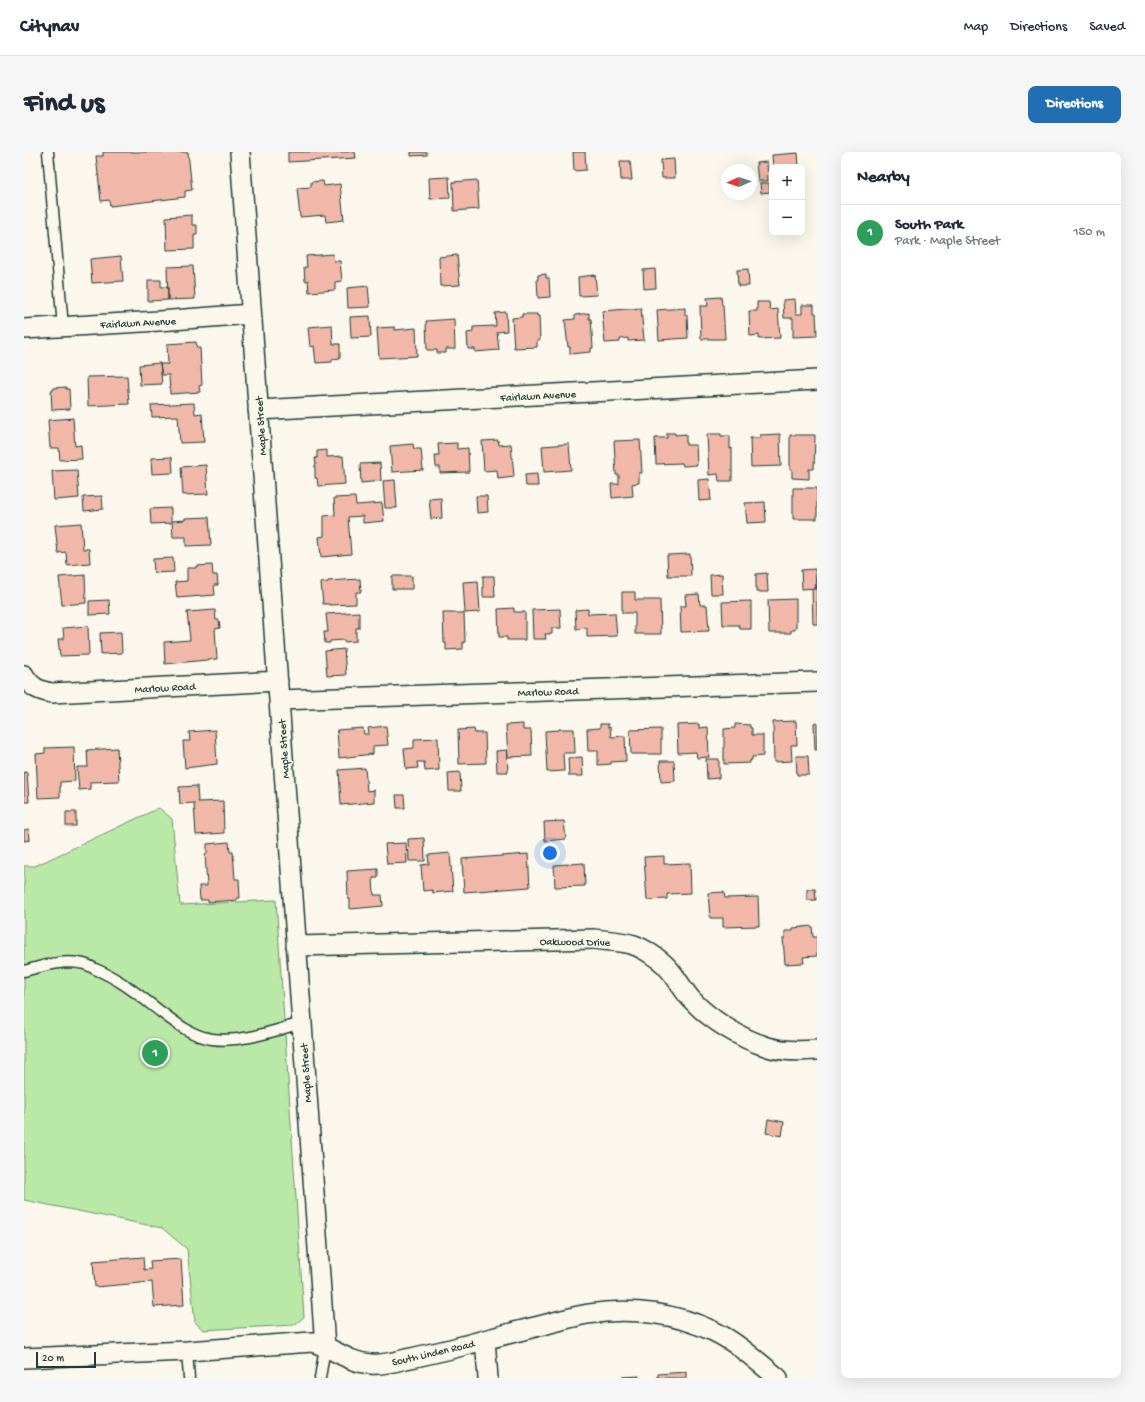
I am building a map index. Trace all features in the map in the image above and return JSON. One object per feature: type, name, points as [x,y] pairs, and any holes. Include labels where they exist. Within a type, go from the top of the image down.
[{"type":"street","name":"Maple Street","points":[[240,152],[325,1347]]},
{"type":"street","name":"Fairlawn Avenue","points":[[24,329],[159,322],[251,314]]},
{"type":"street","name":"Fairlawn Avenue","points":[[258,410],[817,380]]},
{"type":"street","name":"Marlow Road","points":[[24,675],[27,680],[42,692],[52,693],[278,681]]},
{"type":"street","name":"Marlow Road","points":[[279,700],[817,682]]},
{"type":"street","name":"Oakwood Drive","points":[[296,946],[594,940],[634,945],[667,966],[691,998],[706,1013],[745,1038],[769,1048],[817,1050]]},
{"type":"street","name":"South Linden Road","points":[[24,1358],[186,1351],[312,1342],[359,1363],[383,1364],[434,1353],[570,1318],[590,1314],[639,1311],[690,1321],[716,1332],[743,1350],[778,1378]]},
{"type":"street","points":[[486,1340],[488,1378]]},
{"type":"lane","points":[[48,152],[63,326]]},
{"type":"lane","points":[[24,971],[64,962],[84,964],[108,974],[130,988],[173,1022],[191,1033],[211,1039],[234,1040],[254,1037],[302,1023]]},
{"type":"lane","points":[[320,1378],[325,1347]]},
{"type":"lane","points":[[186,1351],[189,1378]]},
{"type":"green space","points":[[159,808],[172,819],[180,905],[276,900],[304,1317],[294,1325],[203,1330],[195,1322],[187,1249],[162,1228],[24,1200],[24,866],[35,866]]},
{"type":"building","points":[[103,152],[188,152],[192,190],[185,191],[185,197],[110,206],[109,200],[101,201],[96,156],[103,156]]},
{"type":"building","points":[[288,152],[355,152],[356,158],[288,162]]},
{"type":"building","points":[[411,152],[427,152],[427,155],[411,156]]},
{"type":"building","points":[[573,152],[585,152],[586,170],[574,171]]},
{"type":"building","points":[[798,153],[799,164],[773,164],[772,155]]},
{"type":"building","points":[[674,159],[675,178],[662,178],[661,160]]},
{"type":"building","points":[[620,161],[630,161],[632,180],[621,180]]},
{"type":"building","points":[[767,162],[768,181],[758,181],[756,163]]},
{"type":"building","points":[[449,177],[450,198],[430,199],[429,178]]},
{"type":"building","points":[[477,180],[479,209],[454,211],[453,182]]},
{"type":"building","points":[[323,181],[324,186],[340,184],[344,220],[326,222],[325,215],[300,217],[297,188],[311,187],[311,182]]},
{"type":"building","points":[[760,183],[769,183],[769,192],[761,193]]},
{"type":"building","points":[[192,215],[192,225],[197,225],[197,235],[194,235],[194,249],[167,250],[166,217]]},
{"type":"building","points":[[333,254],[334,261],[340,261],[342,281],[335,282],[335,290],[309,292],[308,280],[305,281],[304,267],[307,267],[306,256]]},
{"type":"building","points":[[457,255],[460,285],[440,286],[439,257]]},
{"type":"building","points":[[121,256],[123,281],[92,283],[90,259]]},
{"type":"building","points":[[193,266],[195,299],[168,300],[167,267]]},
{"type":"building","points":[[655,269],[656,288],[644,289],[643,270]]},
{"type":"building","points":[[748,269],[749,286],[738,286],[737,270]]},
{"type":"building","points":[[546,274],[546,278],[549,278],[550,297],[538,298],[538,275]]},
{"type":"building","points":[[595,275],[597,295],[579,296],[578,277]]},
{"type":"building","points":[[148,280],[161,280],[161,287],[168,287],[168,300],[148,301]]},
{"type":"building","points":[[368,286],[370,307],[348,308],[347,288]]},
{"type":"building","points":[[721,297],[723,305],[725,339],[701,339],[700,306],[708,306],[707,298]]},
{"type":"building","points":[[795,299],[796,314],[802,314],[802,305],[814,305],[814,313],[816,313],[817,336],[793,337],[793,318],[784,318],[783,300]]},
{"type":"building","points":[[757,302],[769,302],[770,310],[778,309],[780,338],[759,339],[759,335],[750,336],[749,311],[757,311]]},
{"type":"building","points":[[641,308],[644,340],[628,341],[628,338],[620,339],[620,342],[605,343],[602,311]]},
{"type":"building","points":[[685,308],[685,315],[687,315],[688,338],[659,340],[657,310]]},
{"type":"building","points":[[506,312],[507,331],[497,332],[499,350],[475,352],[475,349],[468,349],[467,333],[473,332],[473,327],[496,326],[495,313]]},
{"type":"building","points":[[589,313],[589,319],[591,319],[593,348],[591,348],[591,352],[570,354],[565,320],[575,319],[575,315]]},
{"type":"building","points":[[522,314],[537,314],[537,316],[539,316],[540,340],[537,340],[537,347],[514,348],[512,318],[522,317]]},
{"type":"building","points":[[370,316],[371,337],[351,338],[350,317]]},
{"type":"building","points":[[454,319],[455,349],[446,349],[446,353],[437,353],[437,350],[427,350],[426,321]]},
{"type":"building","points":[[332,325],[333,344],[340,344],[340,358],[332,359],[332,362],[316,363],[314,346],[310,347],[308,327]]},
{"type":"building","points":[[395,327],[395,330],[416,328],[417,356],[379,358],[377,328]]},
{"type":"building","points":[[196,342],[197,348],[200,348],[202,385],[199,386],[200,392],[170,394],[169,375],[162,375],[160,364],[168,364],[167,344]]},
{"type":"building","points":[[160,363],[162,384],[140,385],[139,365]]},
{"type":"building","points":[[127,376],[129,404],[88,406],[87,377]]},
{"type":"building","points":[[66,387],[66,389],[69,389],[70,409],[52,410],[51,391],[53,391],[53,388]]},
{"type":"building","points":[[194,403],[195,414],[202,413],[204,442],[180,443],[178,416],[152,417],[151,405]]},
{"type":"building","points":[[73,418],[75,446],[81,445],[82,459],[60,460],[59,448],[50,448],[48,420]]},
{"type":"building","points":[[667,433],[675,433],[675,435],[686,434],[686,445],[696,445],[697,465],[683,466],[682,463],[656,464],[655,438],[667,438]]},
{"type":"building","points":[[707,434],[721,434],[721,436],[730,436],[730,449],[732,448],[732,481],[719,481],[718,474],[709,475]]},
{"type":"building","points":[[780,434],[781,466],[751,467],[750,438],[760,438],[760,435]]},
{"type":"building","points":[[790,435],[815,435],[814,469],[809,469],[809,479],[792,478],[792,469],[790,469]]},
{"type":"building","points":[[498,440],[499,445],[511,444],[514,477],[498,479],[497,470],[484,471],[482,441]]},
{"type":"building","points":[[640,440],[642,473],[639,473],[639,483],[632,484],[633,496],[612,498],[611,484],[619,484],[619,475],[616,475],[614,441]]},
{"type":"building","points":[[457,443],[457,449],[468,448],[469,472],[440,473],[440,467],[436,467],[435,455],[439,455],[438,444]]},
{"type":"building","points":[[413,444],[414,449],[421,449],[423,470],[392,472],[390,446]]},
{"type":"building","points":[[569,444],[571,470],[544,472],[542,446]]},
{"type":"building","points":[[327,450],[327,457],[343,456],[345,484],[318,486],[317,478],[315,478],[315,458],[317,458],[317,451]]},
{"type":"building","points":[[172,457],[173,473],[152,474],[151,458]]},
{"type":"building","points":[[380,463],[381,481],[361,483],[360,464]]},
{"type":"building","points":[[206,465],[208,494],[183,495],[181,467]]},
{"type":"building","points":[[77,470],[79,498],[54,500],[52,471]]},
{"type":"building","points":[[537,474],[538,486],[526,486],[525,475]]},
{"type":"building","points":[[709,479],[711,500],[699,501],[698,480]]},
{"type":"building","points":[[395,480],[397,508],[385,508],[383,481]]},
{"type":"building","points":[[793,488],[817,488],[817,519],[793,519]]},
{"type":"building","points":[[102,496],[103,509],[84,511],[83,497]]},
{"type":"building","points":[[476,496],[487,496],[488,512],[477,513]]},
{"type":"building","points":[[355,497],[356,505],[382,503],[384,521],[363,523],[363,516],[348,517],[351,554],[321,557],[319,537],[324,536],[324,516],[335,515],[334,498]]},
{"type":"building","points":[[441,498],[442,518],[431,519],[429,499]]},
{"type":"building","points":[[765,502],[766,522],[747,523],[745,503]]},
{"type":"building","points":[[171,508],[171,523],[151,524],[150,509]]},
{"type":"building","points":[[209,517],[211,545],[186,546],[186,537],[173,537],[172,521],[185,520],[185,518]]},
{"type":"building","points":[[81,523],[83,549],[89,549],[90,563],[67,565],[66,552],[58,553],[55,525]]},
{"type":"building","points":[[690,554],[691,576],[668,576],[667,555]]},
{"type":"building","points":[[173,558],[174,572],[154,573],[153,559]]},
{"type":"building","points":[[212,565],[213,575],[217,575],[218,585],[214,585],[215,595],[177,598],[175,582],[187,581],[187,568]]},
{"type":"building","points":[[815,569],[816,588],[802,589],[801,570]]},
{"type":"building","points":[[767,573],[768,592],[756,592],[756,574]]},
{"type":"building","points":[[722,574],[723,594],[711,594],[710,575]]},
{"type":"building","points":[[85,575],[86,603],[62,605],[59,577]]},
{"type":"building","points":[[392,576],[412,576],[412,589],[392,589]]},
{"type":"building","points":[[483,576],[494,576],[495,597],[483,597]]},
{"type":"building","points":[[360,579],[361,592],[356,592],[356,604],[323,604],[321,583],[328,581]]},
{"type":"building","points":[[816,580],[817,624],[813,624],[812,589],[816,589]]},
{"type":"building","points":[[478,581],[480,612],[465,613],[463,582]]},
{"type":"building","points":[[622,592],[635,592],[635,600],[660,600],[661,634],[635,634],[635,613],[622,613]]},
{"type":"building","points":[[699,594],[700,605],[707,605],[709,631],[681,632],[680,606],[686,606],[685,595]]},
{"type":"building","points":[[796,599],[795,630],[791,630],[791,633],[769,633],[768,600]]},
{"type":"building","points":[[109,600],[110,614],[89,615],[89,601]]},
{"type":"building","points":[[751,601],[751,629],[740,629],[739,625],[723,625],[722,602]]},
{"type":"building","points":[[514,608],[514,612],[525,612],[525,640],[507,640],[507,637],[499,637],[498,609]]},
{"type":"building","points":[[560,609],[561,628],[552,628],[552,634],[545,634],[546,639],[533,639],[532,610]]},
{"type":"building","points":[[588,609],[588,614],[615,613],[617,636],[587,637],[587,628],[576,629],[575,610]]},
{"type":"building","points":[[215,610],[216,620],[219,620],[220,628],[215,629],[217,659],[165,664],[164,642],[190,640],[187,612]]},
{"type":"building","points":[[359,612],[359,628],[356,628],[356,641],[345,642],[344,640],[325,643],[324,632],[328,632],[326,614]]},
{"type":"building","points":[[443,613],[464,613],[465,642],[463,642],[463,649],[446,650],[446,643],[444,643]]},
{"type":"building","points":[[88,626],[89,655],[60,656],[58,639],[64,639],[63,628]]},
{"type":"building","points":[[121,632],[122,653],[101,654],[100,633]]},
{"type":"building","points":[[344,649],[346,675],[327,676],[325,651]]},
{"type":"building","points":[[796,721],[797,745],[791,745],[792,761],[774,762],[773,722]]},
{"type":"building","points":[[817,722],[817,750],[815,750],[814,723]]},
{"type":"building","points":[[523,724],[523,730],[531,730],[532,756],[508,757],[506,725]]},
{"type":"building","points":[[600,724],[608,724],[608,728],[610,727],[611,737],[625,736],[626,761],[598,765],[598,751],[588,751],[587,729],[600,728]]},
{"type":"building","points":[[699,724],[699,728],[708,727],[709,757],[697,758],[696,752],[678,753],[677,725]]},
{"type":"building","points":[[735,724],[750,725],[750,728],[752,728],[752,735],[763,735],[763,756],[752,757],[750,763],[724,764],[724,729],[735,728]]},
{"type":"building","points":[[386,726],[388,745],[373,746],[373,754],[339,758],[337,730],[363,728],[364,734],[369,734],[368,728]]},
{"type":"building","points":[[474,729],[475,733],[485,733],[486,763],[459,764],[458,730]]},
{"type":"building","points":[[574,729],[575,753],[563,753],[564,771],[547,772],[545,731]]},
{"type":"building","points":[[661,729],[661,754],[631,754],[630,730]]},
{"type":"building","points":[[215,730],[217,764],[185,768],[183,741],[190,741],[189,732]]},
{"type":"building","points":[[438,738],[439,770],[425,771],[424,762],[417,762],[418,768],[406,769],[404,749],[414,748],[414,739]]},
{"type":"building","points":[[74,747],[75,781],[60,782],[60,797],[38,798],[36,754],[45,753],[45,748]]},
{"type":"building","points":[[117,748],[119,781],[90,782],[90,789],[79,790],[77,767],[88,767],[87,750]]},
{"type":"building","points":[[507,750],[508,772],[497,772],[496,751]]},
{"type":"building","points":[[796,756],[808,756],[809,775],[797,775]]},
{"type":"building","points":[[582,757],[583,776],[569,776],[568,758]]},
{"type":"building","points":[[706,759],[719,759],[719,778],[707,779]]},
{"type":"building","points":[[660,761],[674,761],[675,781],[661,782]]},
{"type":"building","points":[[365,768],[367,791],[374,790],[374,802],[341,805],[339,770]]},
{"type":"building","points":[[24,772],[27,772],[29,802],[24,802]]},
{"type":"building","points":[[460,772],[461,791],[449,791],[448,773]]},
{"type":"building","points":[[197,786],[198,802],[223,801],[224,833],[196,835],[194,803],[180,804],[179,787]]},
{"type":"building","points":[[396,795],[404,795],[405,808],[397,808]]},
{"type":"building","points":[[66,812],[76,812],[76,826],[66,826]]},
{"type":"building","points":[[564,821],[566,839],[545,841],[544,822]]},
{"type":"building","points":[[29,829],[30,840],[24,841],[24,830]]},
{"type":"building","points":[[424,838],[425,861],[409,861],[408,839]]},
{"type":"building","points":[[229,842],[230,852],[233,852],[235,879],[239,879],[240,898],[237,898],[237,900],[208,902],[208,900],[200,900],[199,886],[207,886],[205,854],[207,854],[207,844]]},
{"type":"building","points":[[406,843],[407,863],[387,864],[385,844]]},
{"type":"building","points":[[450,853],[453,891],[433,893],[432,890],[423,891],[421,865],[429,864],[428,855]]},
{"type":"building","points":[[528,854],[530,887],[464,892],[462,859]]},
{"type":"building","points":[[664,856],[664,864],[690,863],[691,893],[667,894],[667,899],[647,900],[644,857]]},
{"type":"building","points":[[584,863],[585,886],[555,887],[554,865]]},
{"type":"building","points":[[378,869],[378,878],[373,878],[374,895],[382,895],[383,906],[350,909],[350,899],[348,899],[347,871]]},
{"type":"building","points":[[807,889],[815,889],[816,900],[807,900]]},
{"type":"building","points":[[724,892],[725,898],[758,897],[759,926],[723,927],[723,918],[710,918],[708,893]]},
{"type":"building","points":[[812,926],[813,937],[817,937],[817,956],[803,957],[804,963],[785,964],[783,938],[785,938],[785,931],[793,931],[793,928]]},
{"type":"building","points":[[768,1119],[784,1122],[782,1136],[766,1133]]},
{"type":"building","points":[[143,1257],[144,1270],[151,1269],[150,1261],[181,1259],[184,1305],[154,1307],[152,1282],[95,1287],[93,1261]]},
{"type":"building","points":[[686,1372],[686,1378],[658,1378],[658,1374]]},
{"type":"building","points":[[639,1376],[639,1378],[622,1378],[622,1377]]},
{"type":"place","name":"South Park","points":[[155,1053]]}]
